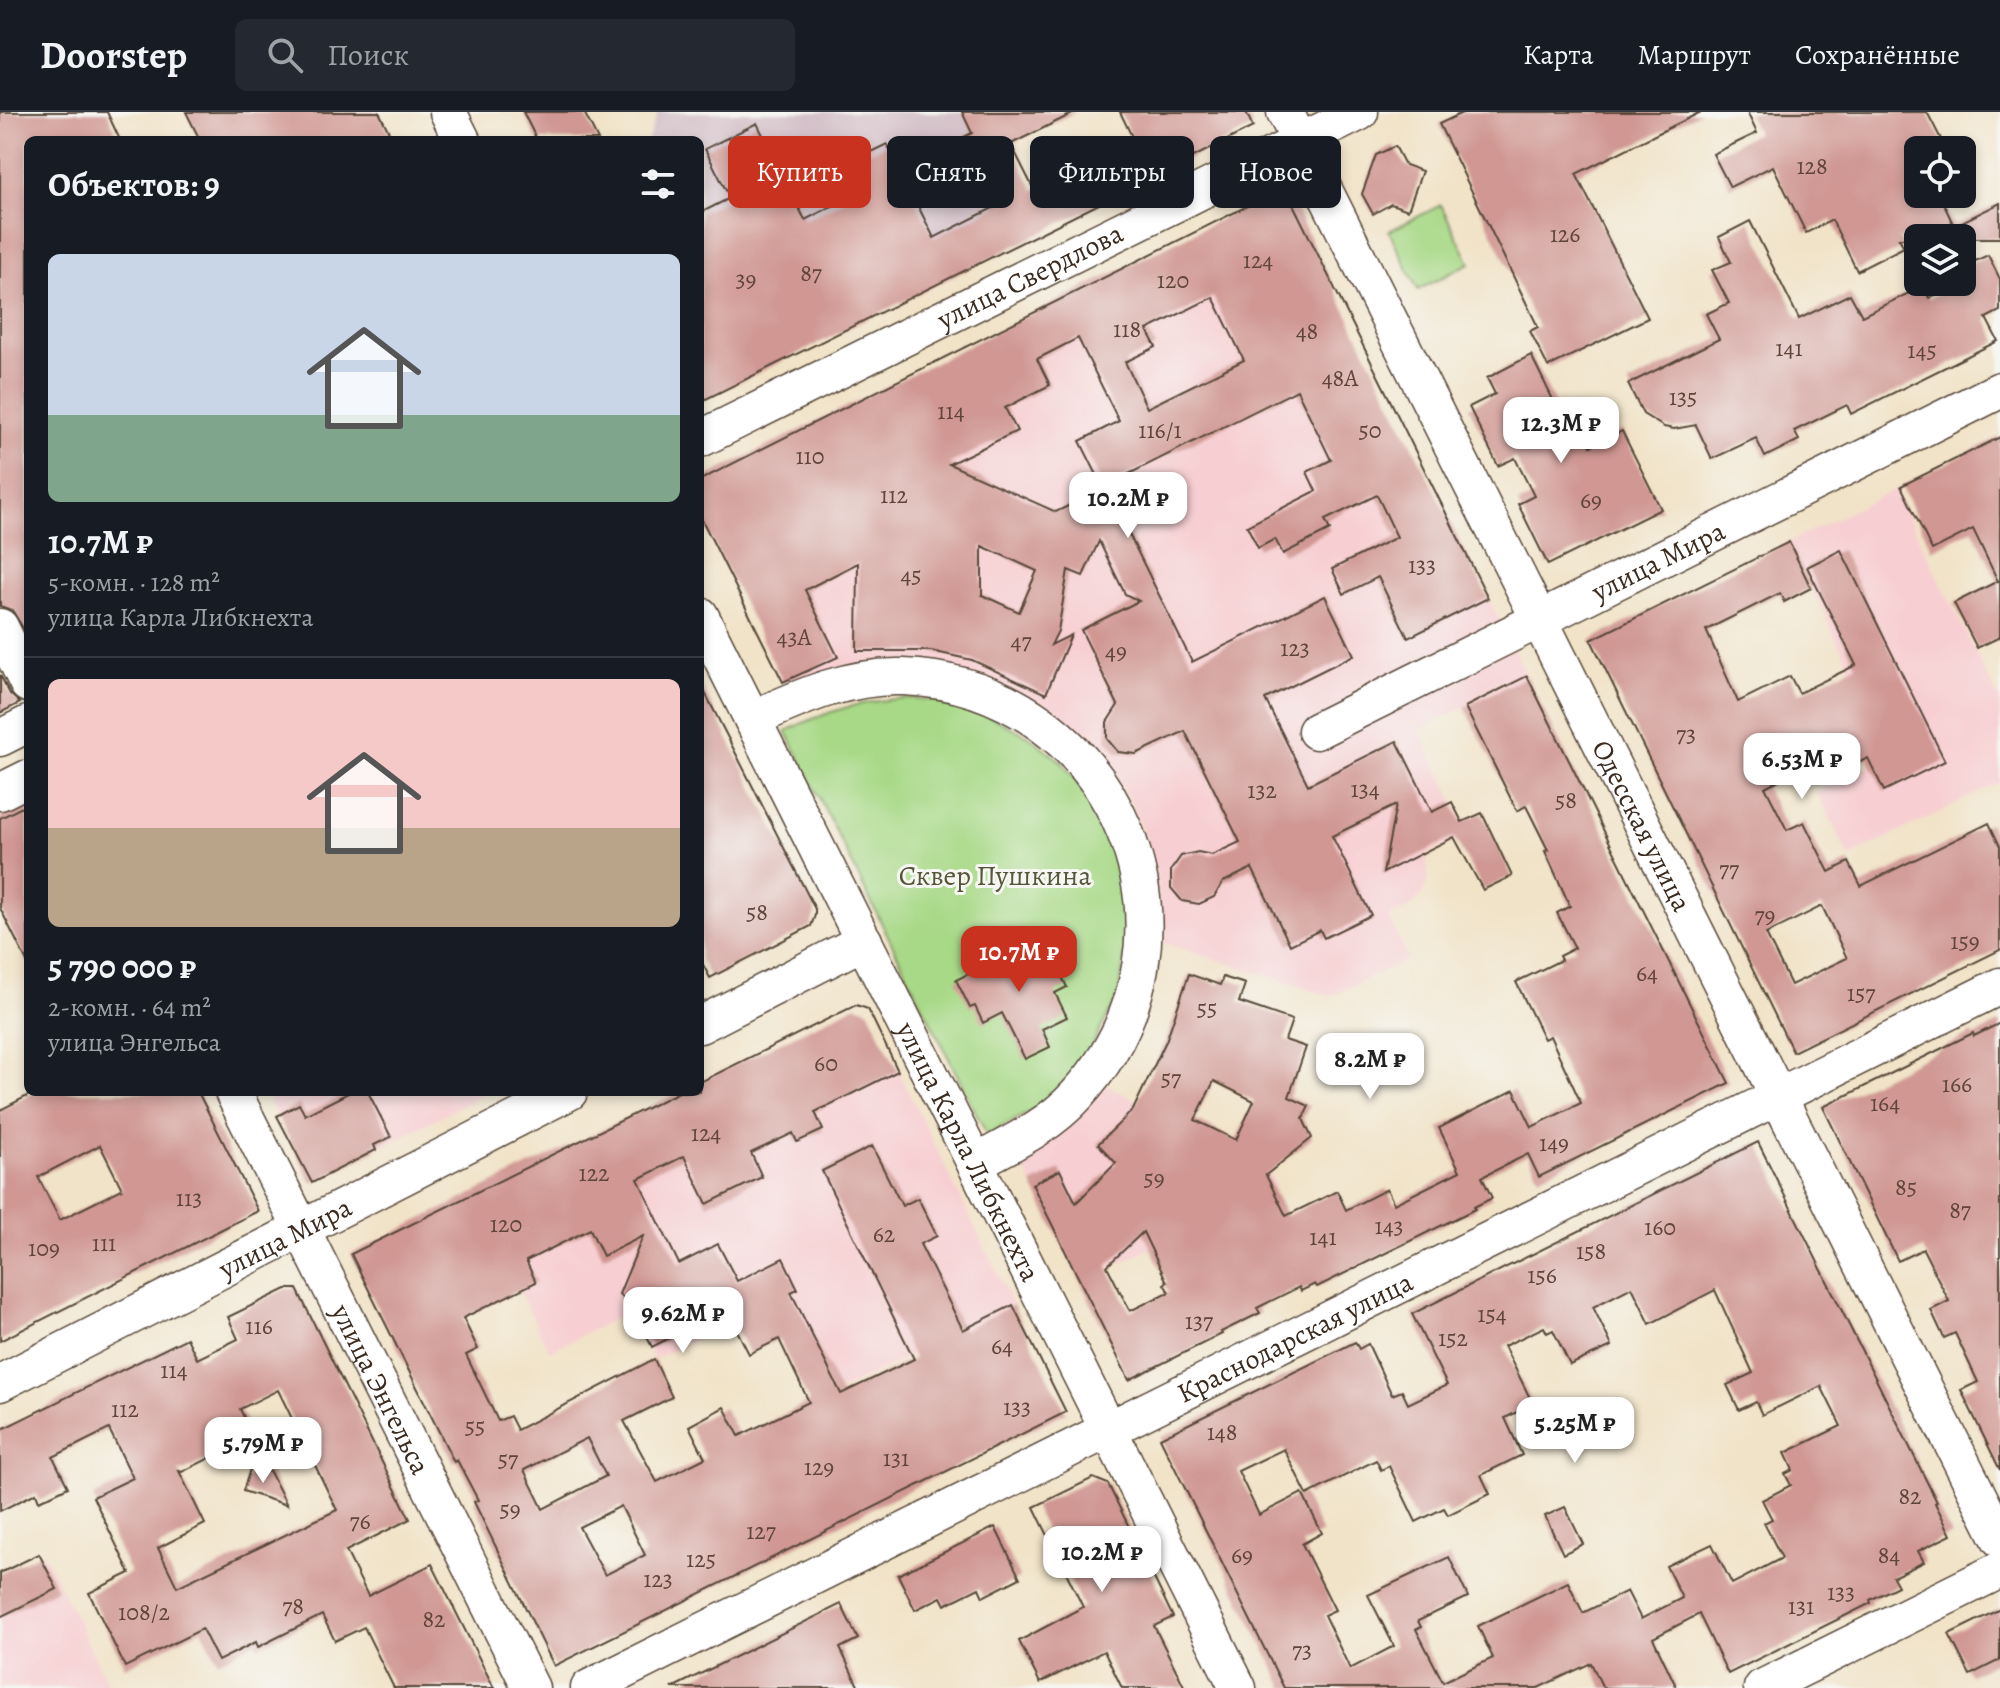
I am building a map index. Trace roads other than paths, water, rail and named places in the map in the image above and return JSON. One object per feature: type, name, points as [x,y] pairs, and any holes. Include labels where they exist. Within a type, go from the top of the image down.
[{"type":"street","points":[[448,112],[460,136]]},
{"type":"street","name":"улица Свердлова","points":[[704,437],[1292,127],[1360,112]]},
{"type":"street","name":"Одесская улица","points":[[1292,127],[2000,1539]]},
{"type":"street","name":"улица Мира","points":[[1316,731],[2000,390]]},
{"type":"street","name":"улица Карла Либкнехта","points":[[704,623],[1238,1688]]},
{"type":"street","points":[[0,627],[24,676]]},
{"type":"street","points":[[752,719],[807,694],[861,680],[902,677],[965,687],[1019,710],[1056,735],[1094,776],[1122,824],[1139,876],[1144,929],[1139,976],[1123,1027],[1097,1071],[1045,1125],[975,1163]]},
{"type":"street","points":[[0,738],[24,726]]},
{"type":"street","points":[[0,792],[24,780]]},
{"type":"street","points":[[704,1023],[864,941]]},
{"type":"street","name":"Краснодарская улица","points":[[589,1688],[2000,986]]},
{"type":"street","name":"улица Энгельса","points":[[235,1096],[531,1688]]},
{"type":"street","name":"улица Мира","points":[[0,1383],[561,1096]]},
{"type":"street","points":[[1762,1688],[2000,1570]]},
{"type":"park label","name":"Сквер Пушкина","points":[[995,875]]}]
